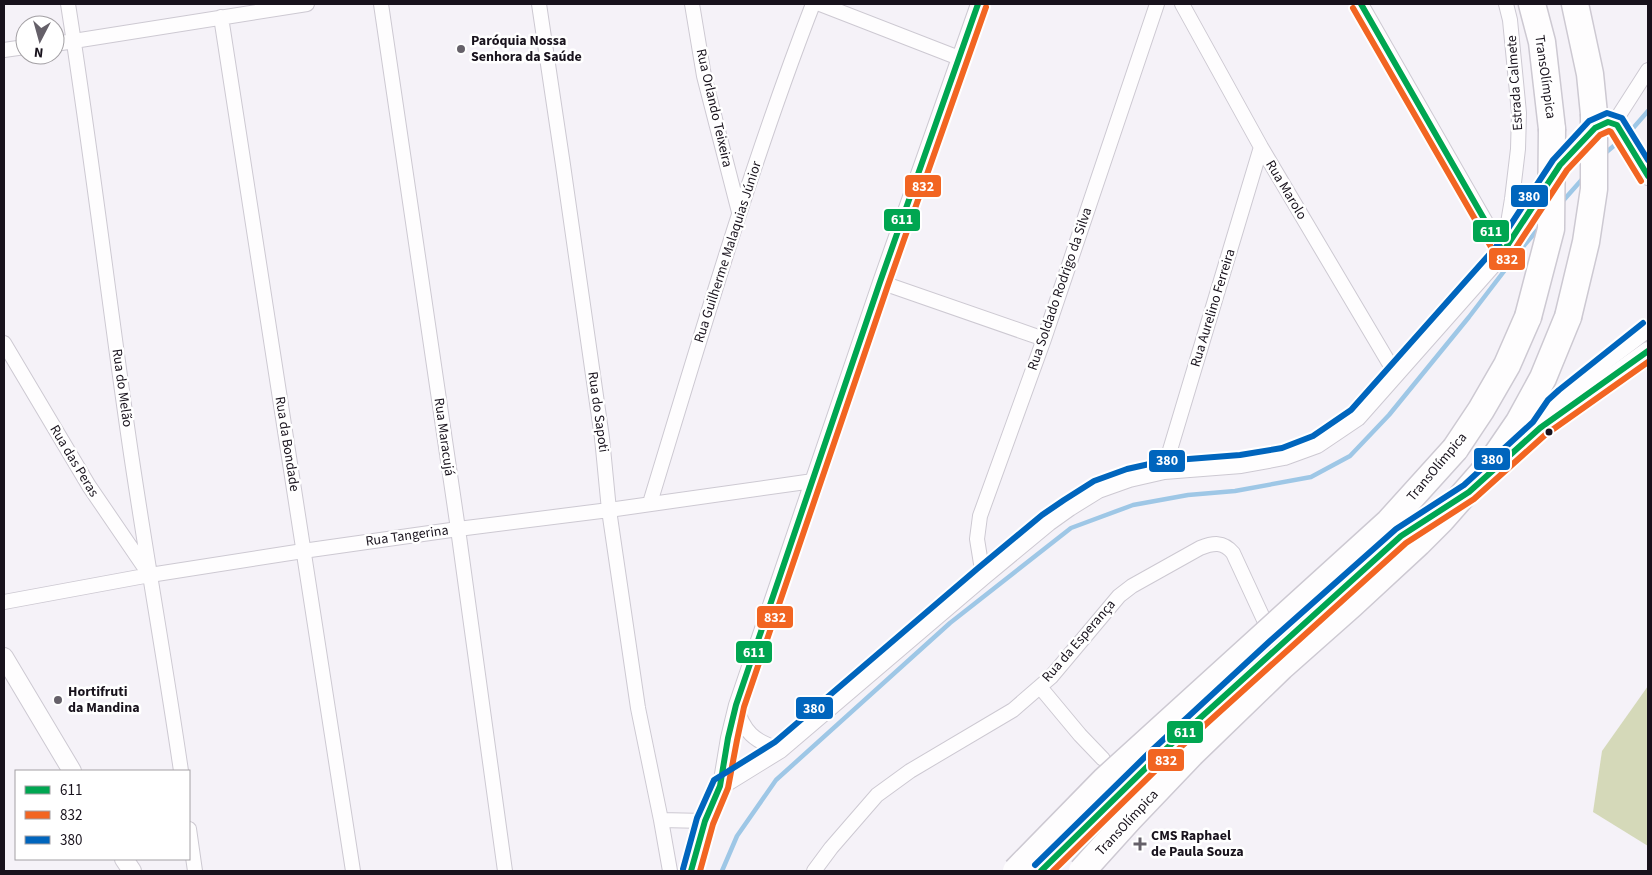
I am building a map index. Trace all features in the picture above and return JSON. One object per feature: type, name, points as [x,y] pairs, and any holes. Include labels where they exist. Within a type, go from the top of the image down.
[{"type":"highway","name":"TransOlímpica","points":[[1016,871],[1106,780],[1389,522],[1455,449],[1482,410],[1507,365],[1528,317],[1551,229],[1552,129],[1542,42],[1532,4]]},
{"type":"highway","name":"TransOlímpica","points":[[1082,871],[1129,818],[1191,754],[1281,667],[1351,605],[1442,519],[1491,463],[1519,422],[1543,378],[1568,317],[1586,242],[1594,189],[1609,122],[1590,74],[1575,4]]},
{"type":"street","name":"Rua do Melão","points":[[68,4],[129,439],[181,770]]},
{"type":"street","points":[[65,42],[307,4]]},
{"type":"street","name":"Rua Maracujá","points":[[381,4],[458,528],[505,871]]},
{"type":"street","name":"Rua do Sapoti","points":[[539,4],[599,418],[609,510],[638,708],[670,871]]},
{"type":"street","name":"Rua Orlando Teixeira","points":[[692,4],[704,76],[739,212]]},
{"type":"street","name":"Rua Guilherme Malaquias Júnior","points":[[650,503],[739,212],[812,4]]},
{"type":"street","points":[[820,4],[959,58]]},
{"type":"street","points":[[690,871],[705,821],[720,786],[736,705],[880,282],[978,4]]},
{"type":"street","name":"Rua Soldado Rodrigo da Silva","points":[[983,576],[977,539],[980,516],[1044,339],[1157,4]]},
{"type":"street","name":"Rua Marolo","points":[[1182,4],[1261,147],[1394,373]]},
{"type":"street","points":[[1361,4],[1503,252]]},
{"type":"street","name":"Estrada Calmete","points":[[1503,252],[1516,166],[1519,113],[1510,20],[1506,4]]},
{"type":"street","name":"Rua da Bondade","points":[[221,17],[353,871]]},
{"type":"street","points":[[720,786],[780,749],[1048,522],[1098,488],[1164,470],[1241,464],[1284,456],[1317,444],[1357,417],[1503,252],[1560,165],[1595,128],[1609,122],[1648,70]]},
{"type":"street","points":[[1609,122],[1630,145],[1647,171]]},
{"type":"street","name":"Rua Aurelino Ferreira","points":[[1164,470],[1261,147]]},
{"type":"street","points":[[880,282],[1044,339]]},
{"type":"street","points":[[1540,428],[1555,406],[1576,386],[1648,330]]},
{"type":"street","name":"Rua das Peras","points":[[4,343],[89,486],[150,575]]},
{"type":"street","points":[[1040,871],[1156,758],[1276,647],[1401,536],[1469,492],[1540,428],[1648,351]]},
{"type":"street","name":"Rua Tangerina","points":[[4,602],[150,575],[303,551],[458,528],[609,510],[812,480]]},
{"type":"street","name":"Rua da Esperança","points":[[814,871],[831,848],[877,795],[910,771],[1008,713],[1040,686],[1064,662],[1104,611],[1119,596],[1132,586],[1200,548],[1220,544],[1228,547],[1276,647]]},
{"type":"street","points":[[4,657],[71,770]]},
{"type":"street","points":[[1040,686],[1080,735],[1103,759]]},
{"type":"street","points":[[736,705],[746,730],[755,739],[780,749]]},
{"type":"street","points":[[661,820],[705,821]]},
{"type":"street","points":[[190,836],[195,871]]},
{"type":"street","points":[[125,860],[132,871]]},
{"type":"green space","points":[[1648,686],[1648,846],[1593,812],[1602,751]]},
{"type":"waterway","points":[[1628,134],[1648,111]]},
{"type":"waterway","points":[[1603,155],[1622,139]]},
{"type":"waterway","points":[[1562,202],[1585,176]]},
{"type":"waterway","points":[[722,871],[737,836],[776,780],[950,623],[1071,528],[1133,505],[1188,495],[1235,491],[1311,477],[1350,456],[1389,415],[1540,227]]},
{"type":"transit line","name":"611","points":[[691,871],[705,821],[720,786],[736,705],[880,282],[978,4]]},
{"type":"transit line","name":"611","points":[[1361,4],[1503,252],[1560,165],[1595,128],[1608,122],[1617,125],[1648,176]]},
{"type":"transit line","name":"832","points":[[700,871],[713,824],[728,788],[744,707],[888,285],[986,7]]},
{"type":"transit line","name":"832","points":[[1353,8],[1498,259],[1504,261],[1510,257],[1567,170],[1600,135],[1611,132],[1641,181]]},
{"type":"transit line","name":"380","points":[[683,869],[697,818],[714,780],[775,742],[1042,515],[1094,481],[1127,469],[1163,461],[1240,455],[1282,448],[1313,436],[1351,410],[1496,247],[1553,160],[1589,121],[1607,113],[1622,118],[1648,160]]},
{"type":"transit line","name":"380","points":[[1035,865],[1150,752],[1270,641],[1396,529],[1464,485],[1533,422],[1548,400],[1559,390],[1643,323]]},
{"type":"transit line","name":"611","points":[[1041,871],[1156,758],[1401,536],[1469,492],[1540,428],[1648,351]]},
{"type":"transit line","name":"832","points":[[1053,871],[1162,764],[1406,543],[1474,499],[1545,435],[1648,362]]},
{"type":"place","name":"Paróquia Nossa Senhora da Saúde","points":[[461,49]]},
{"type":"place","name":"Hortifruti da Mandina","points":[[58,700]]},
{"type":"place","name":"CMS Raphael de Paula Souza","points":[[1140,844]]}]
